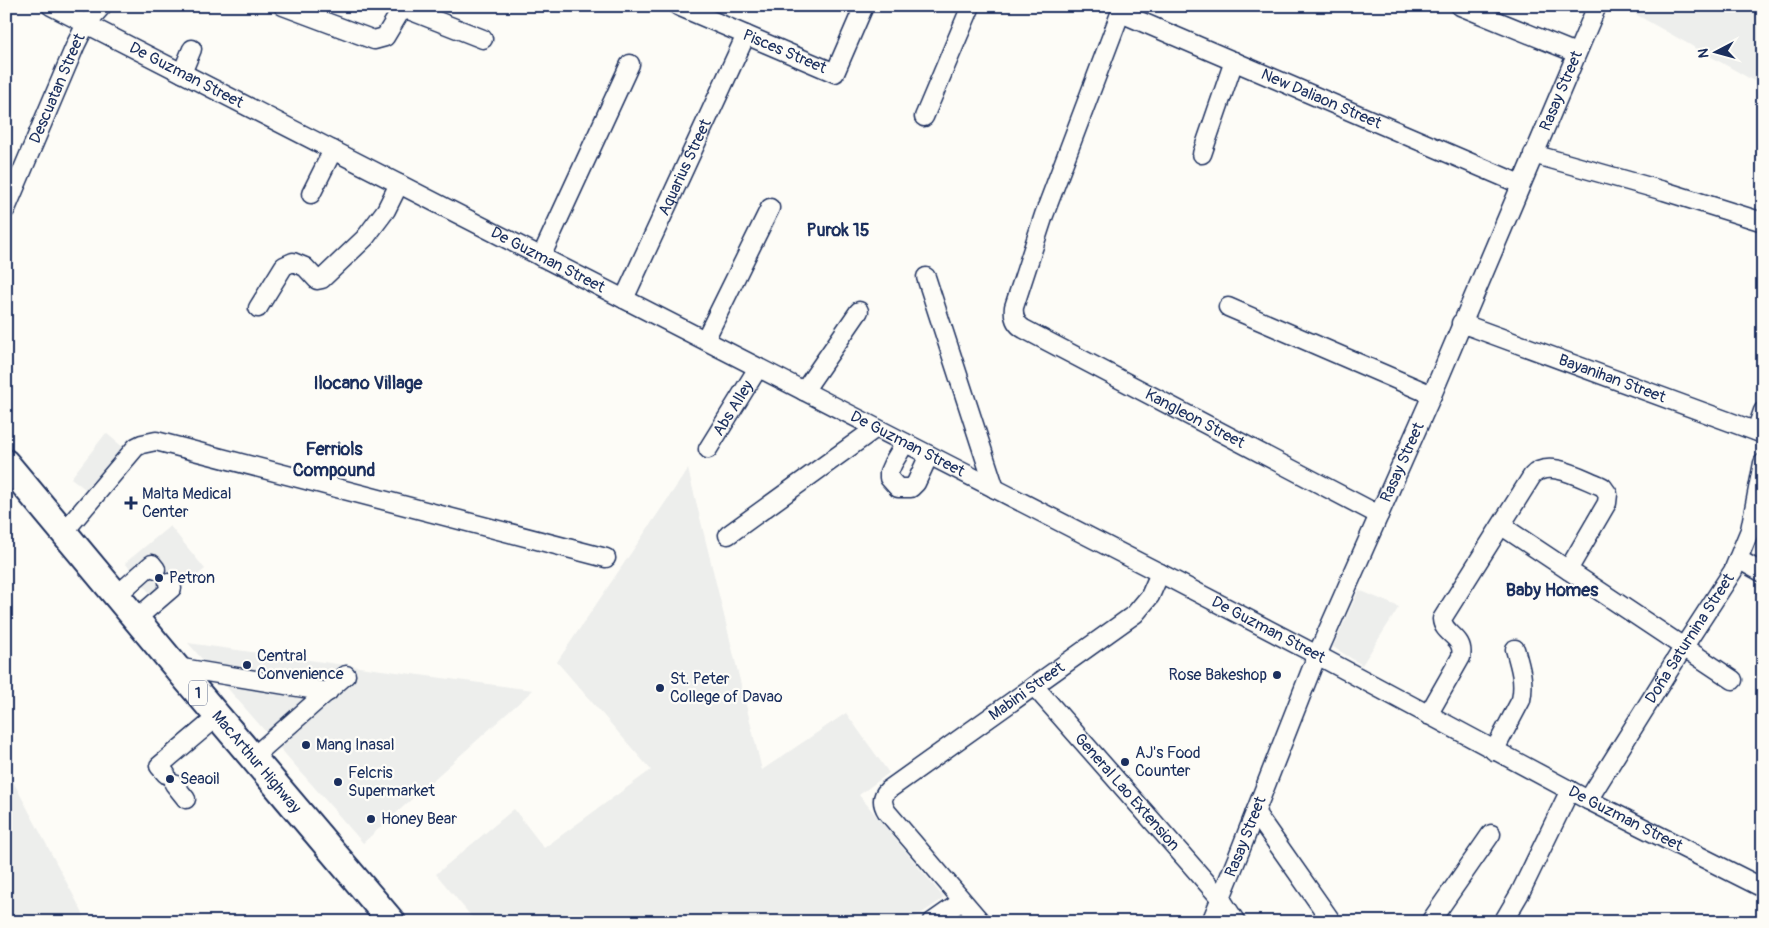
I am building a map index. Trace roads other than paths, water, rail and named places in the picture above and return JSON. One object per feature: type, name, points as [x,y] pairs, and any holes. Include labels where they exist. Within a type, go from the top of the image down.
[{"type":"highway","name":"MacArthur Highway","points":[[6,463],[252,758],[392,922]]},
{"type":"street","name":"De Guzman Street","points":[[50,6],[1160,573],[1494,751],[1763,888]]},
{"type":"street","name":"Descuatan Street","points":[[6,209],[67,64],[86,24],[102,6]]},
{"type":"street","points":[[283,6],[374,40],[385,37],[400,12],[409,10],[484,39]]},
{"type":"street","name":"Pisces Street","points":[[678,6],[835,74],[864,6]]},
{"type":"street","points":[[924,117],[971,6]]},
{"type":"street","points":[[1460,6],[1576,53]]},
{"type":"street","name":"Rasay Street","points":[[1211,922],[1317,655],[1432,395],[1596,6]]},
{"type":"street","name":"New Daliaon Street","points":[[1122,9],[1234,61],[1520,184]]},
{"type":"street","name":"Kangleon Street","points":[[1122,9],[1044,215],[1014,307],[1016,323],[1024,329],[1379,514]]},
{"type":"street","name":"Aquarius Street","points":[[624,299],[746,35]]},
{"type":"street","points":[[182,73],[192,49]]},
{"type":"street","points":[[1202,154],[1234,61]]},
{"type":"street","points":[[541,257],[630,64]]},
{"type":"street","points":[[311,194],[333,150]]},
{"type":"street","points":[[1533,154],[1664,191],[1763,222]]},
{"type":"street","points":[[258,308],[284,266],[293,262],[305,267],[317,280],[322,279],[365,238],[386,210],[399,184]]},
{"type":"street","points":[[705,340],[770,208]]},
{"type":"street","points":[[926,277],[996,489]]},
{"type":"street","points":[[1228,307],[1432,395]]},
{"type":"street","points":[[804,391],[859,311]]},
{"type":"street","name":"Bayanihan Street","points":[[1461,323],[1759,433]]},
{"type":"street","name":"Abs Alley","points":[[708,449],[758,368]]},
{"type":"street","points":[[1759,433],[1763,411]]},
{"type":"street","points":[[728,535],[876,428]]},
{"type":"street","points":[[64,532],[136,447],[156,441],[606,558]]},
{"type":"street","points":[[905,443],[889,472],[889,478],[898,488],[911,488],[916,483],[929,455]]},
{"type":"street","name":"Doña Saturnina Street","points":[[1588,800],[1733,571],[1750,530],[1763,463]]},
{"type":"street","points":[[1428,715],[1461,657],[1462,651],[1457,639],[1444,627],[1442,619],[1532,476],[1542,468],[1556,468],[1603,487],[1608,494],[1607,503],[1568,570]]},
{"type":"street","points":[[1502,526],[1733,680]]},
{"type":"street","points":[[1738,559],[1763,573]]},
{"type":"street","points":[[116,596],[152,564],[156,569]]},
{"type":"street","name":"Mabini Street","points":[[962,901],[887,812],[884,808],[883,796],[888,790],[1135,614],[1150,596],[1160,573]]},
{"type":"street","points":[[136,619],[172,588],[168,583]]},
{"type":"street","points":[[1494,751],[1521,700],[1523,691],[1522,671],[1515,648]]},
{"type":"street","points":[[176,667],[328,692]]},
{"type":"street","points":[[252,758],[346,675]]},
{"type":"street","name":"General Lao Extension","points":[[1034,686],[1221,898],[1236,922]]},
{"type":"street","points":[[186,799],[159,766],[217,716]]},
{"type":"street","points":[[1503,922],[1520,893],[1570,790]]},
{"type":"street","points":[[1255,812],[1332,922]]},
{"type":"street","points":[[1430,922],[1491,834]]},
{"type":"street","points":[[932,922],[962,901],[981,922]]},
{"type":"place","name":"Malta Medical Center","points":[[131,503]]},
{"type":"place","name":"Petron","points":[[159,578]]},
{"type":"place","name":"Central Convenience","points":[[247,665]]},
{"type":"place","name":"Rose Bakeshop","points":[[1277,675]]},
{"type":"place","name":"St. Peter College of Davao","points":[[660,688]]},
{"type":"place","name":"Mang Inasal","points":[[306,745]]},
{"type":"place","name":"AJ's Food Counter","points":[[1125,762]]},
{"type":"place","name":"Seaoil","points":[[170,779]]},
{"type":"place","name":"Felcris Supermarket","points":[[338,782]]},
{"type":"place","name":"Honey Bear","points":[[371,819]]},
{"type":"district","name":"Purok 15","points":[[838,230]]},
{"type":"district","name":"Ilocano Village","points":[[368,383]]},
{"type":"district","name":"Ferriols Compound","points":[[334,459]]},
{"type":"district","name":"Baby Homes","points":[[1552,590]]}]
